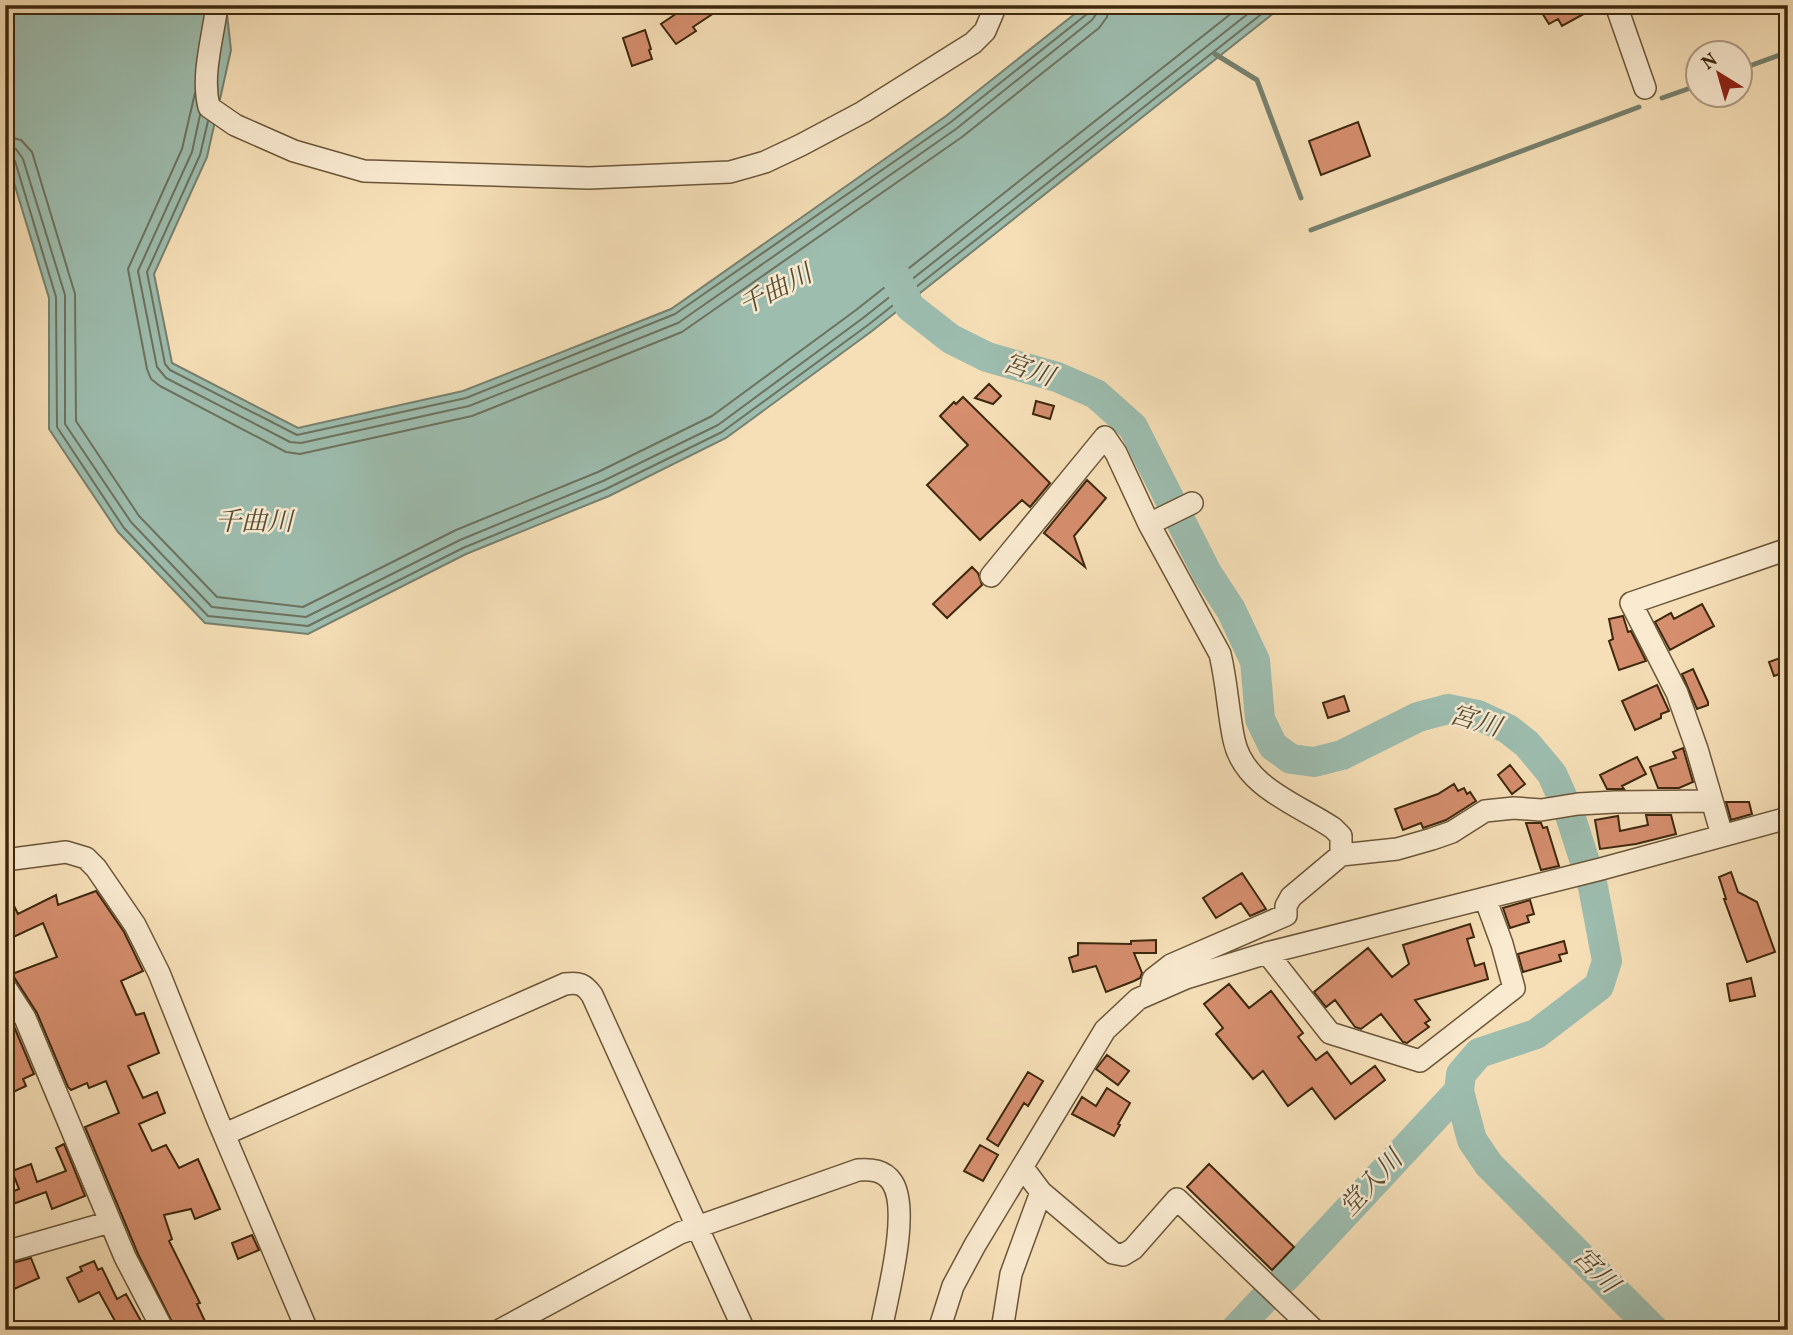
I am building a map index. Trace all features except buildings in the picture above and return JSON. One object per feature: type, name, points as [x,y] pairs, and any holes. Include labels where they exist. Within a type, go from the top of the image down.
[{"type":"street","points":[[216,5],[206,97],[209,107],[235,125],[294,151],[364,171],[589,178],[730,172],[765,162],[863,112],[973,43],[985,31],[996,5]]},
{"type":"street","points":[[1616,5],[1645,88]]},
{"type":"street","points":[[991,576],[1105,437],[1157,521],[1220,654],[1226,676],[1234,743],[1241,760],[1265,787],[1333,828],[1341,836],[1341,855]]},
{"type":"street","points":[[1157,521],[1189,505]]},
{"type":"street","points":[[1722,835],[1677,693],[1631,603],[1788,548]]},
{"type":"street","points":[[1305,943],[1286,915],[1286,906],[1292,897],[1341,855],[1396,849],[1432,839],[1452,832],[1485,811],[1514,808],[1556,809],[1578,804],[1710,801]]},
{"type":"street","points":[[939,1330],[953,1286],[1105,1030],[1126,1009],[1150,993],[1186,978],[1267,953],[1601,869],[1788,818]]},
{"type":"street","points":[[5,860],[65,852],[86,858],[96,868],[146,943],[307,1330]]},
{"type":"street","points":[[1267,953],[1330,1033],[1420,1061],[1514,989],[1502,944],[1485,898]]},
{"type":"street","points":[[1150,993],[1153,979],[1171,965],[1286,915]]},
{"type":"street","points":[[225,1134],[565,984],[577,982],[584,985],[592,995],[744,1330]]},
{"type":"street","points":[[5,987],[24,1018],[71,1123],[125,1257],[163,1330]]},
{"type":"street","points":[[1023,1168],[1041,1192],[1114,1253],[1123,1255],[1133,1250],[1177,1199],[1314,1330]]},
{"type":"street","points":[[500,1330],[660,1242],[698,1225],[858,1170],[876,1170],[884,1174],[897,1193],[896,1254],[881,1330]]},
{"type":"street","points":[[1002,1330],[1012,1274],[1041,1192]]},
{"type":"street","points":[[5,1252],[110,1222]]},
{"type":"water","name":"千曲川","points":[[5,5],[226,5],[231,50],[207,157],[154,274],[172,363],[298,428],[463,391],[671,309],[946,116],[1086,5],[1284,5],[872,331],[726,438],[609,496],[466,554],[308,634],[205,623],[118,532],[49,429],[49,298],[5,153]]},
{"type":"waterway","points":[[1755,64],[1788,52]]},
{"type":"waterway","points":[[1215,54],[1257,80],[1301,198]]},
{"type":"waterway","points":[[1662,98],[1685,90]]},
{"type":"waterway","points":[[1311,230],[1639,107]]},
{"type":"waterway","name":"宮川","points":[[891,266],[910,307],[951,339],[987,357],[1057,377],[1096,394],[1133,427],[1207,573],[1231,610],[1255,661],[1260,719],[1273,746],[1291,759],[1314,762],[1342,755],[1418,717],[1448,709],[1478,715],[1508,729],[1527,744],[1552,774],[1569,812],[1593,887],[1607,961],[1599,986],[1536,1034],[1479,1053],[1461,1074],[1459,1091],[1472,1140],[1489,1165],[1654,1330]]},
{"type":"waterway","name":"堂入川","points":[[1285,1278],[1459,1091]]},
{"type":"waterway","name":"堂入川","points":[[1235,1330],[1266,1297]]}]
